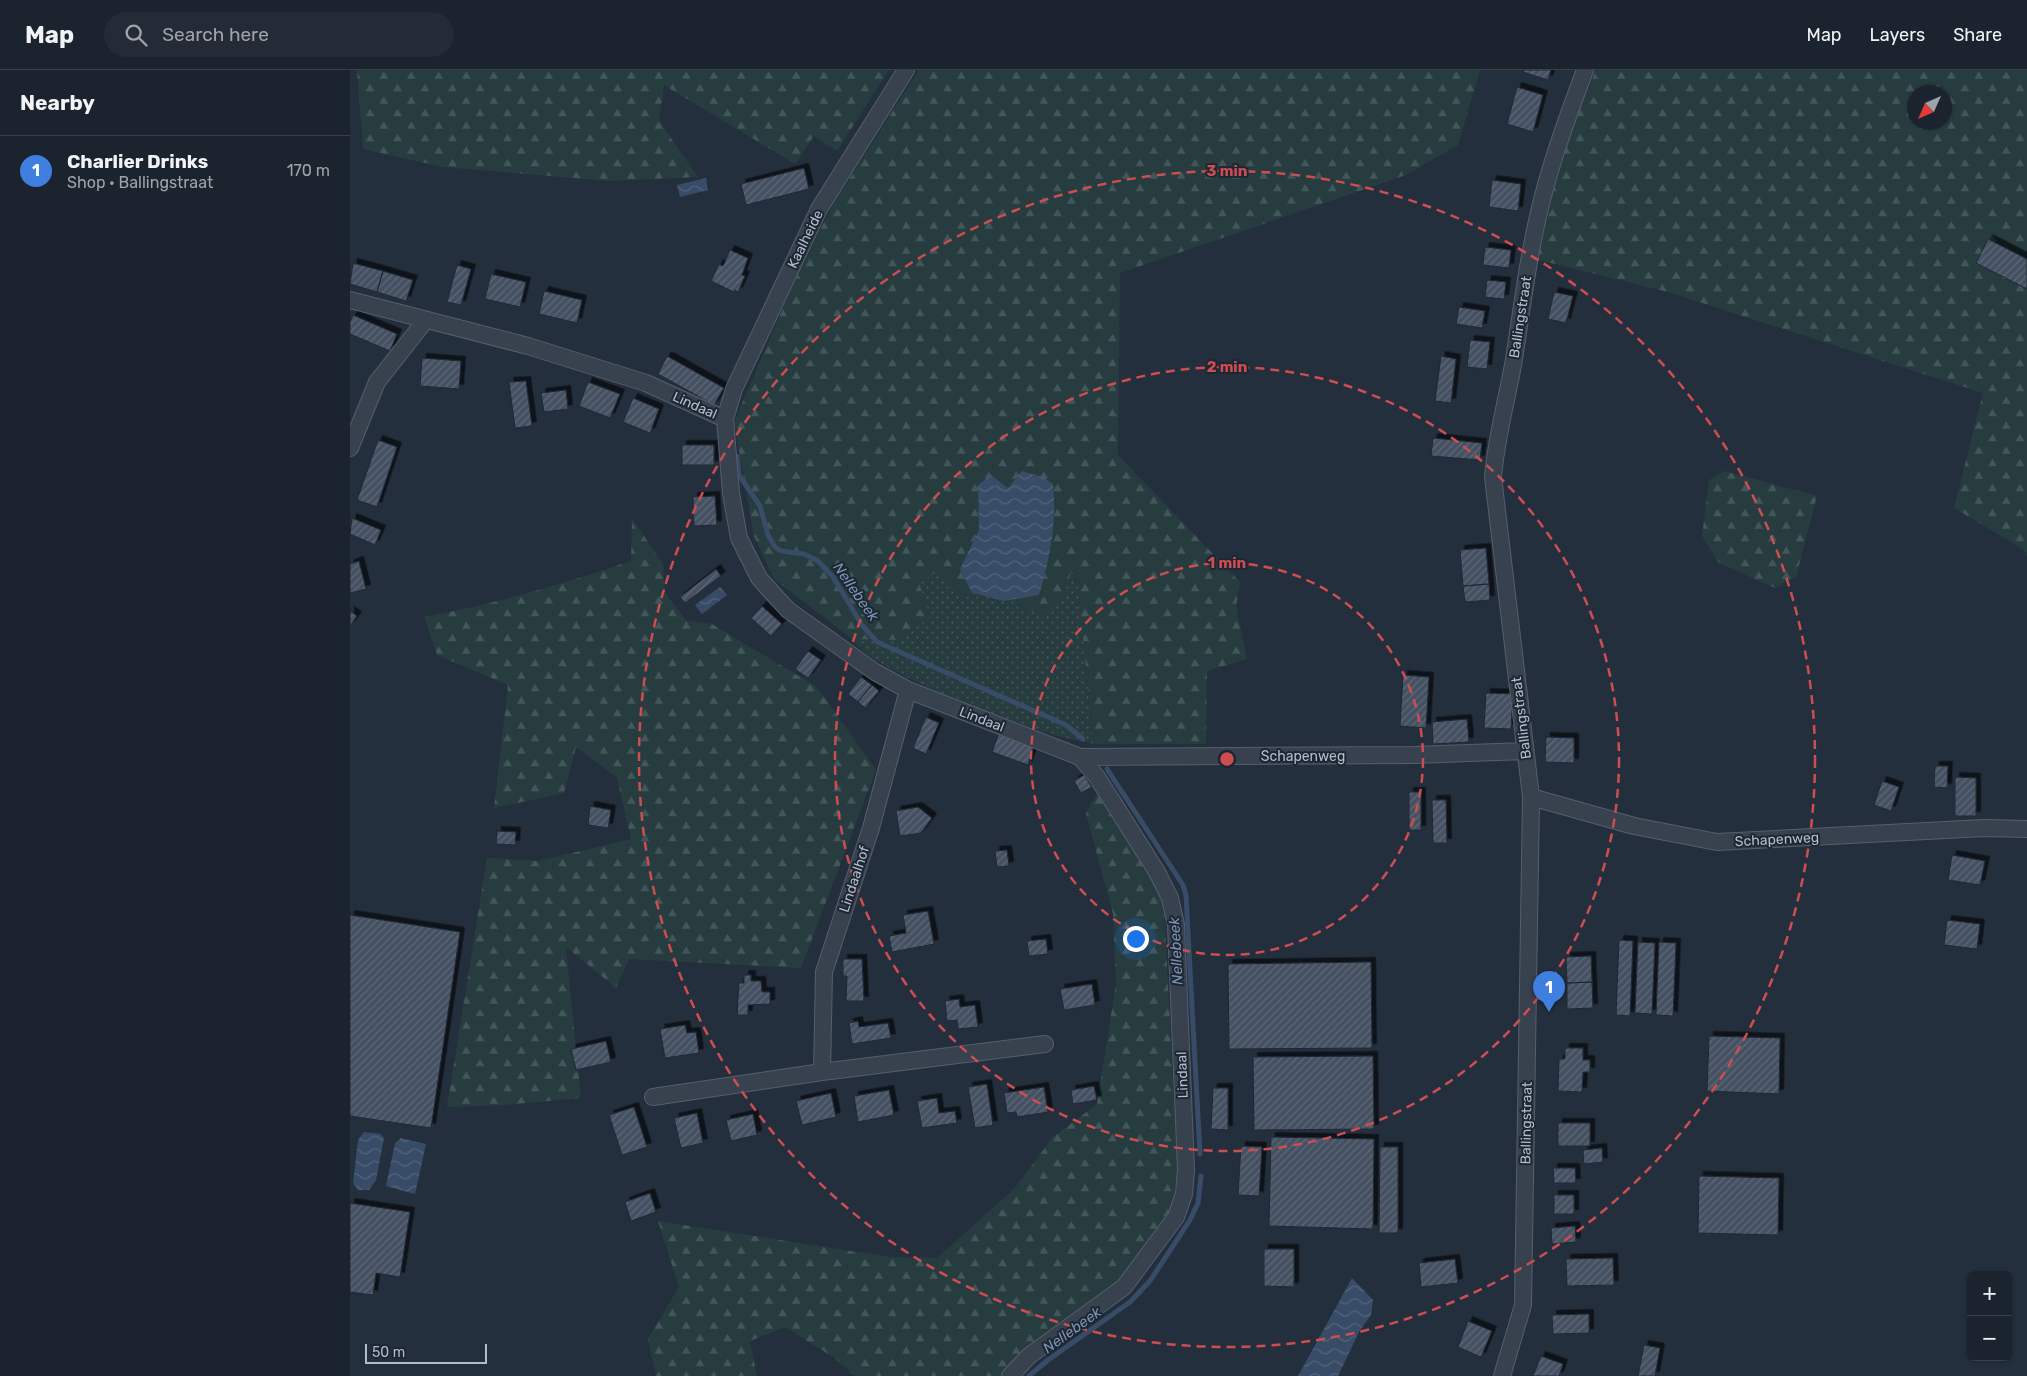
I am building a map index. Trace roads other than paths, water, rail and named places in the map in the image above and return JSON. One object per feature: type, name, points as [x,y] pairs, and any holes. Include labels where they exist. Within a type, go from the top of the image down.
[{"type":"street","name":"Kaalheide","points":[[725,419],[734,389],[819,209],[906,70]]},
{"type":"street","name":"Ballingstraat","points":[[1502,1376],[1524,1305],[1531,797],[1493,477],[1495,453],[1512,366],[1527,269],[1542,200],[1562,132],[1585,70]]},
{"type":"street","name":"Lindaal","points":[[350,300],[425,321],[528,346],[646,383],[725,419],[731,493],[739,538],[759,578],[788,610],[874,672],[908,690],[1080,757],[1097,777],[1158,872],[1170,898],[1176,925],[1186,1170],[1184,1194],[1176,1217],[1124,1287],[1029,1356],[1010,1376]]},
{"type":"street","points":[[350,448],[377,382],[425,321]]},
{"type":"street","name":"Lindaalhof","points":[[822,1072],[824,972],[871,828],[908,690]]},
{"type":"street","name":"Schapenweg","points":[[1080,757],[1414,755],[1525,751]]},
{"type":"street","name":"Schapenweg","points":[[1531,797],[1634,826],[1717,842],[1984,828],[2027,829]]},
{"type":"street","points":[[653,1097],[822,1072],[1045,1044]]},
{"type":"water","points":[[706,178],[708,190],[680,197],[677,185]]},
{"type":"water","points":[[1022,471],[1042,477],[1053,484],[1052,540],[1039,595],[1004,601],[972,593],[960,569],[979,530],[978,485],[991,475],[1008,488]]},
{"type":"water","points":[[720,587],[727,595],[702,614],[695,605]]},
{"type":"water","points":[[364,1132],[380,1134],[384,1138],[376,1180],[369,1190],[358,1190],[353,1183],[358,1140]]},
{"type":"water","points":[[401,1138],[426,1144],[415,1194],[386,1186],[395,1143]]},
{"type":"water","points":[[1352,1278],[1373,1300],[1371,1315],[1359,1332],[1338,1376],[1298,1376]]},
{"type":"waterway","name":"Nellebeek","points":[[737,456],[739,475],[760,506],[768,535],[775,547],[781,551],[804,554],[818,561],[833,577],[862,625],[877,642],[1066,725],[1083,739]]},
{"type":"waterway","name":"Nellebeek","points":[[1107,769],[1183,885],[1186,895],[1200,1154]]},
{"type":"waterway","name":"Nellebeek","points":[[1029,1376],[1048,1360],[1130,1302],[1150,1281],[1190,1220],[1198,1203],[1201,1176]]},
{"type":"place","name":"Charlier Drinks","points":[[1549,1012]]}]
